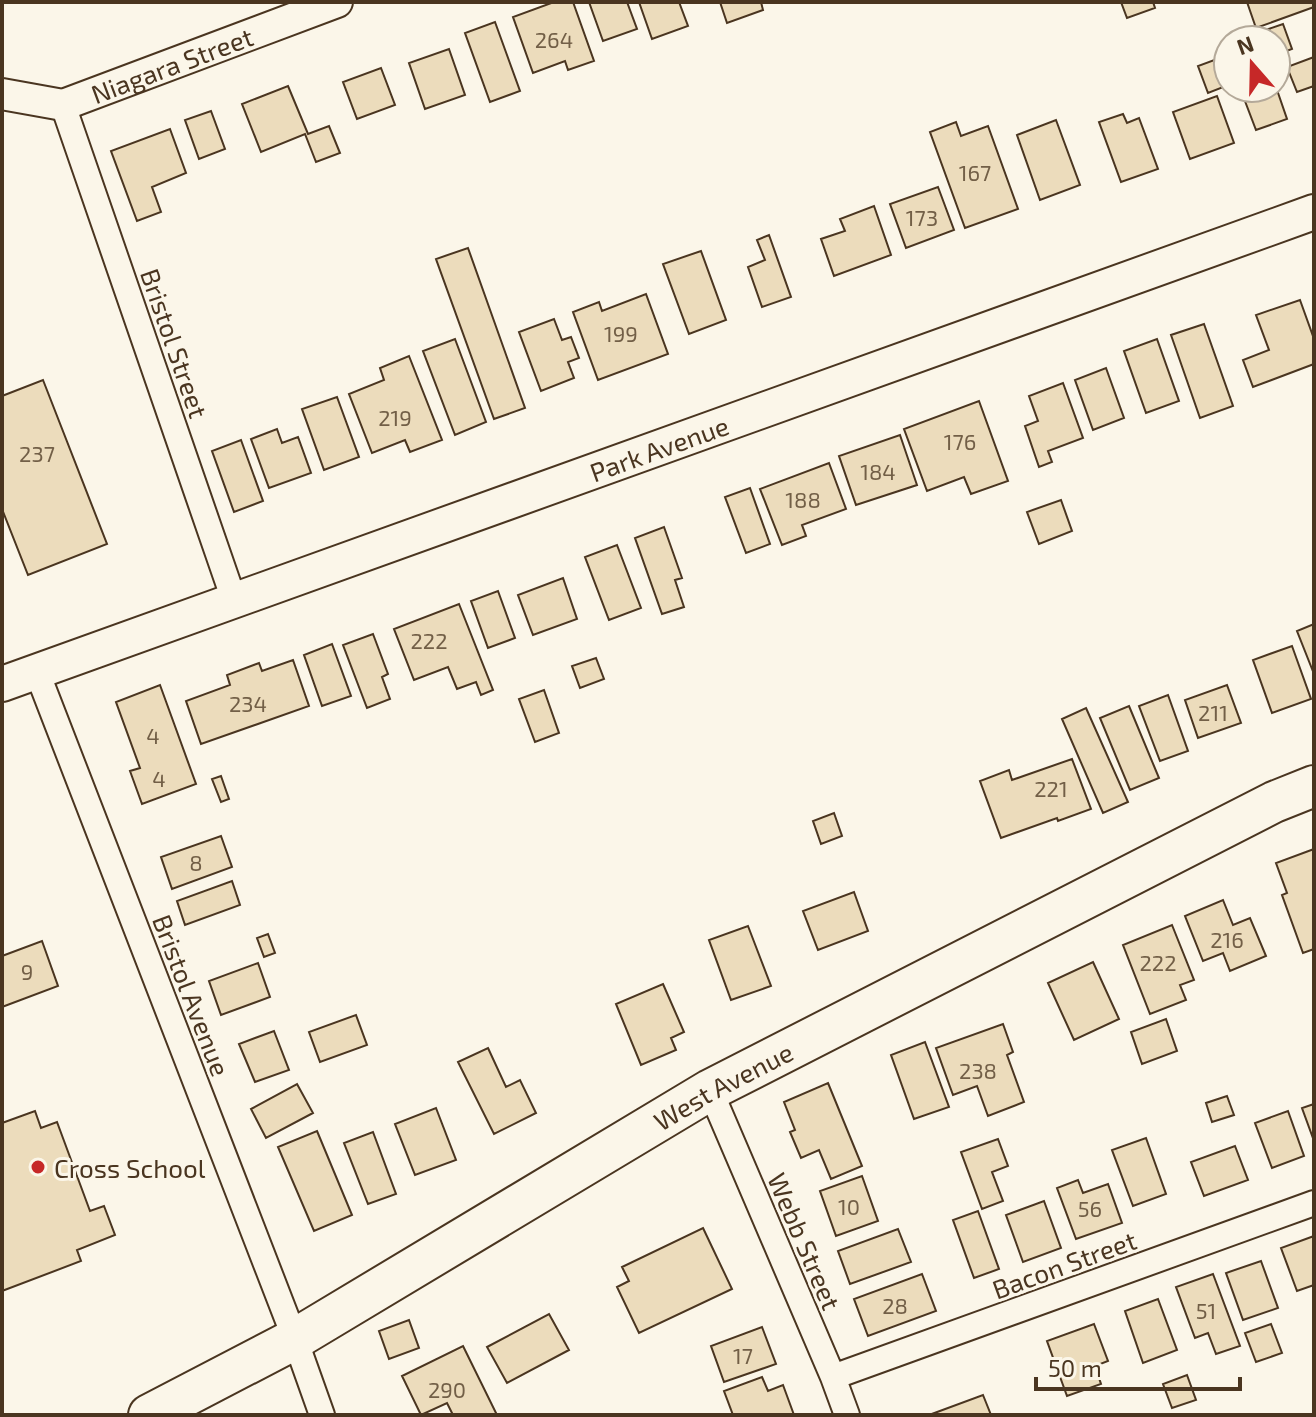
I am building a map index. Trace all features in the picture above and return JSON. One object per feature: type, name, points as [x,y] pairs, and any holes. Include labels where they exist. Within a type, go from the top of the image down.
[{"type":"highway","name":"West Avenue","points":[[149,1415],[295,1339],[710,1090],[1274,802],[1314,786]]},
{"type":"main road","name":"Park Avenue","points":[[2,684],[1314,212]]},
{"type":"street","name":"Niagara Street","points":[[2,94],[63,105],[337,2]]},
{"type":"street","name":"Bristol Street","points":[[63,105],[234,600]]},
{"type":"street","name":"Bristol Avenue","points":[[37,672],[322,1415]]},
{"type":"street","name":"Webb Street","points":[[710,1090],[847,1415]]},
{"type":"street","name":"Bacon Street","points":[[833,1377],[1314,1203]]},
{"type":"building","points":[[554,2],[573,2],[594,61],[568,70],[565,61],[533,73],[513,17]]},
{"type":"building","points":[[589,2],[627,2],[637,29],[603,41]]},
{"type":"building","points":[[639,2],[679,2],[688,26],[652,39]]},
{"type":"building","points":[[720,2],[761,2],[763,10],[727,23]]},
{"type":"building","points":[[1121,2],[1153,2],[1155,8],[1127,18]]},
{"type":"building","points":[[1247,2],[1314,2],[1314,7],[1267,24],[1255,24]]},
{"type":"building","points":[[495,22],[520,91],[490,102],[465,33]]},
{"type":"building","points":[[449,49],[465,95],[425,109],[409,63]]},
{"type":"building","points":[[1314,57],[1314,86],[1297,92],[1292,80],[1292,65]]},
{"type":"building","points":[[1212,61],[1212,91],[1208,93],[1198,66]]},
{"type":"building","points":[[381,68],[395,105],[357,119],[343,82]]},
{"type":"building","points":[[288,86],[308,134],[329,126],[340,153],[316,162],[305,134],[261,152],[242,104]]},
{"type":"building","points":[[1212,98],[1212,104],[1220,104],[1234,143],[1190,159],[1173,112]]},
{"type":"building","points":[[1246,104],[1282,104],[1287,119],[1256,130]]},
{"type":"building","points":[[211,111],[225,149],[199,159],[185,120]]},
{"type":"building","points":[[1123,114],[1127,123],[1139,118],[1158,169],[1121,182],[1099,122]]},
{"type":"building","points":[[1056,120],[1080,185],[1040,200],[1017,135]]},
{"type":"building","points":[[956,122],[961,136],[988,126],[1018,209],[965,228],[930,132]]},
{"type":"building","points":[[170,129],[186,173],[152,187],[161,212],[137,221],[111,151]]},
{"type":"building","points":[[938,187],[954,230],[906,248],[890,204]]},
{"type":"building","points":[[874,206],[891,255],[834,276],[821,239],[845,231],[840,219]]},
{"type":"building","points":[[769,235],[791,297],[762,307],[748,267],[765,260],[757,240]]},
{"type":"building","points":[[468,248],[525,408],[494,419],[436,259]]},
{"type":"building","points":[[701,251],[726,320],[689,334],[663,264]]},
{"type":"building","points":[[646,294],[668,354],[598,380],[573,312],[599,302],[602,311]]},
{"type":"building","points":[[1300,300],[1314,339],[1314,364],[1253,387],[1243,360],[1269,350],[1256,315]]},
{"type":"building","points":[[554,319],[562,340],[571,337],[579,358],[568,362],[574,378],[541,391],[519,332]]},
{"type":"building","points":[[1204,324],[1233,406],[1200,418],[1171,335]]},
{"type":"building","points":[[455,339],[486,422],[455,435],[423,351]]},
{"type":"building","points":[[1157,339],[1179,401],[1146,413],[1124,351]]},
{"type":"building","points":[[409,356],[442,440],[410,452],[405,440],[372,453],[349,394],[384,380],[380,368]]},
{"type":"building","points":[[1106,368],[1124,418],[1093,430],[1075,380]]},
{"type":"building","points":[[43,380],[107,544],[28,575],[2,509],[2,396]]},
{"type":"building","points":[[1063,383],[1083,438],[1048,451],[1052,462],[1039,467],[1025,426],[1038,421],[1029,396]]},
{"type":"building","points":[[337,397],[359,457],[324,470],[302,409]]},
{"type":"building","points":[[979,401],[1008,481],[971,494],[964,477],[927,491],[904,429]]},
{"type":"building","points":[[277,429],[282,443],[298,437],[311,473],[269,488],[251,439]]},
{"type":"building","points":[[900,435],[917,485],[856,505],[839,456]]},
{"type":"building","points":[[241,440],[263,501],[234,512],[212,451]]},
{"type":"building","points":[[829,463],[846,509],[802,525],[806,536],[782,545],[760,489]]},
{"type":"building","points":[[750,488],[770,544],[746,553],[725,497]]},
{"type":"building","points":[[1061,500],[1072,531],[1039,544],[1027,512]]},
{"type":"building","points":[[664,527],[682,578],[675,580],[684,607],[662,614],[635,538]]},
{"type":"building","points":[[617,545],[641,608],[609,620],[585,557]]},
{"type":"building","points":[[563,578],[577,619],[533,635],[518,595]]},
{"type":"building","points":[[498,591],[515,638],[488,648],[471,601]]},
{"type":"building","points":[[459,604],[493,690],[481,695],[476,682],[457,689],[448,667],[414,680],[394,629]]},
{"type":"building","points":[[1314,624],[1314,674],[1297,631]]},
{"type":"building","points":[[373,634],[388,674],[382,677],[390,699],[367,708],[343,645]]},
{"type":"building","points":[[332,644],[351,696],[322,706],[304,655]]},
{"type":"building","points":[[1292,646],[1311,699],[1272,713],[1253,660]]},
{"type":"building","points":[[596,658],[604,679],[580,688],[572,666]]},
{"type":"building","points":[[293,660],[309,706],[201,744],[186,701],[230,685],[227,675],[259,663],[262,671]]},
{"type":"building","points":[[160,685],[196,784],[142,804],[130,771],[140,768],[116,702]]},
{"type":"building","points":[[1227,685],[1241,723],[1198,738],[1185,700]]},
{"type":"building","points":[[544,690],[559,733],[535,742],[519,699]]},
{"type":"building","points":[[1168,695],[1188,751],[1160,761],[1139,706]]},
{"type":"building","points":[[1129,706],[1159,778],[1130,790],[1100,718]]},
{"type":"building","points":[[1086,708],[1128,802],[1103,813],[1062,719]]},
{"type":"building","points":[[1072,759],[1091,809],[1001,838],[980,781],[1009,770],[1012,780]]},
{"type":"building","points":[[221,776],[229,799],[221,802],[212,779]]},
{"type":"building","points":[[834,813],[842,836],[821,844],[813,821]]},
{"type":"building","points":[[221,836],[232,867],[172,889],[161,857]]},
{"type":"building","points":[[1314,849],[1314,949],[1303,953],[1282,895],[1287,893],[1276,863]]},
{"type":"building","points":[[232,881],[240,905],[185,925],[177,901]]},
{"type":"building","points":[[854,892],[868,931],[818,950],[803,911]]},
{"type":"building","points":[[1223,900],[1233,925],[1250,918],[1266,956],[1230,971],[1223,953],[1203,961],[1185,916]]},
{"type":"building","points":[[1172,925],[1194,980],[1180,985],[1186,1000],[1150,1014],[1123,945]]},
{"type":"building","points":[[748,926],[771,986],[731,1000],[709,940]]},
{"type":"building","points":[[268,934],[275,953],[264,957],[257,938]]},
{"type":"building","points":[[42,941],[58,986],[2,1007],[2,956]]},
{"type":"building","points":[[1093,962],[1119,1019],[1074,1040],[1048,983]]},
{"type":"building","points":[[258,963],[270,997],[221,1015],[209,981]]},
{"type":"building","points":[[663,984],[684,1032],[671,1038],[676,1050],[641,1065],[616,1004]]},
{"type":"building","points":[[356,1015],[367,1045],[320,1062],[309,1032]]},
{"type":"building","points":[[1166,1019],[1177,1051],[1142,1064],[1131,1032]]},
{"type":"building","points":[[1003,1024],[1013,1052],[1007,1055],[1024,1102],[988,1116],[977,1086],[953,1095],[936,1048]]},
{"type":"building","points":[[274,1031],[289,1070],[255,1082],[239,1044]]},
{"type":"building","points":[[925,1042],[949,1107],[914,1119],[891,1055]]},
{"type":"building","points":[[488,1048],[506,1087],[520,1080],[536,1113],[494,1134],[458,1062]]},
{"type":"building","points":[[828,1083],[862,1166],[831,1179],[819,1150],[801,1158],[790,1132],[795,1130],[784,1102]]},
{"type":"building","points":[[297,1084],[313,1113],[266,1138],[251,1109]]},
{"type":"building","points":[[1227,1096],[1234,1115],[1212,1122],[1206,1103]]},
{"type":"building","points":[[1314,1104],[1314,1141],[1302,1108]]},
{"type":"building","points":[[436,1108],[456,1160],[415,1175],[395,1124]]},
{"type":"building","name":"Cross School","points":[[35,1111],[41,1128],[57,1122],[90,1211],[104,1206],[115,1235],[77,1250],[81,1261],[2,1291],[2,1123]]},
{"type":"building","points":[[1288,1111],[1304,1156],[1272,1168],[1255,1123]]},
{"type":"building","points":[[317,1131],[352,1215],[314,1231],[278,1147]]},
{"type":"building","points":[[373,1132],[396,1194],[368,1204],[344,1143]]},
{"type":"building","points":[[1146,1138],[1166,1194],[1133,1206],[1112,1150]]},
{"type":"building","points":[[998,1139],[1008,1166],[992,1172],[1003,1201],[982,1209],[961,1152]]},
{"type":"building","points":[[1235,1146],[1248,1180],[1204,1196],[1191,1162]]},
{"type":"building","points":[[862,1176],[878,1221],[836,1236],[820,1191]]},
{"type":"building","points":[[1078,1180],[1083,1193],[1108,1184],[1122,1223],[1076,1239],[1057,1188]]},
{"type":"building","points":[[1044,1201],[1061,1248],[1023,1262],[1006,1215]]},
{"type":"building","points":[[978,1211],[999,1269],[974,1278],[953,1220]]},
{"type":"building","points":[[703,1228],[732,1289],[639,1333],[617,1287],[629,1281],[622,1267]]},
{"type":"building","points":[[898,1229],[911,1262],[850,1284],[838,1251]]},
{"type":"building","points":[[1314,1236],[1314,1285],[1297,1291],[1281,1248]]},
{"type":"building","points":[[1261,1261],[1278,1308],[1243,1320],[1226,1273]]},
{"type":"building","points":[[922,1274],[936,1311],[868,1336],[854,1299]]},
{"type":"building","points":[[1213,1274],[1240,1346],[1216,1354],[1208,1333],[1195,1338],[1176,1287]]},
{"type":"building","points":[[1158,1299],[1177,1350],[1143,1363],[1125,1311]]},
{"type":"building","points":[[549,1314],[569,1350],[507,1383],[487,1347]]},
{"type":"building","points":[[409,1320],[419,1348],[389,1359],[379,1331]]},
{"type":"building","points":[[1094,1324],[1108,1361],[1095,1366],[1101,1384],[1067,1396],[1047,1341]]},
{"type":"building","points":[[1271,1324],[1282,1353],[1256,1362],[1245,1333]]},
{"type":"building","points":[[762,1327],[776,1364],[724,1382],[711,1346]]},
{"type":"building","points":[[463,1346],[497,1415],[453,1415],[447,1403],[421,1415],[402,1376]]},
{"type":"building","points":[[1187,1375],[1196,1400],[1172,1408],[1163,1384]]},
{"type":"building","points":[[762,1377],[768,1391],[783,1385],[794,1415],[733,1415],[724,1391]]},
{"type":"building","points":[[983,1395],[991,1415],[929,1415]]},
{"type":"place","name":"Cross School","points":[[38,1167]]}]
